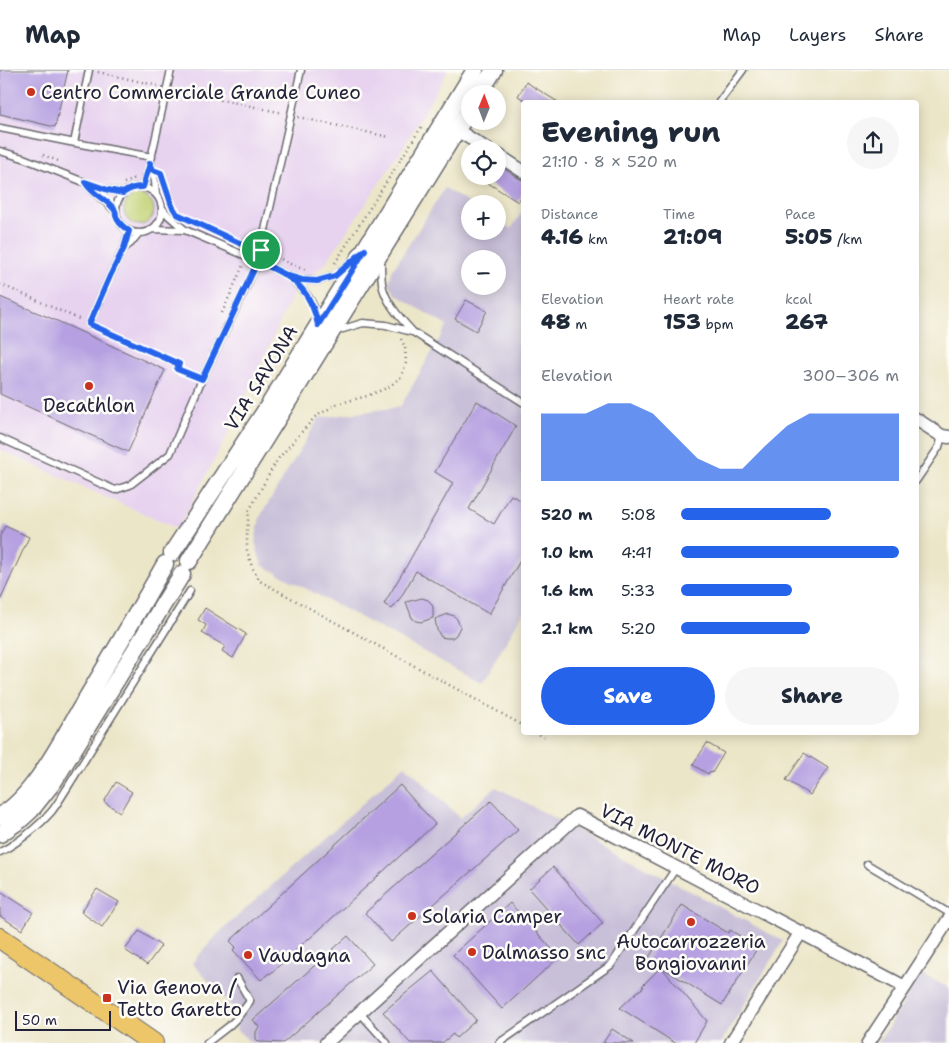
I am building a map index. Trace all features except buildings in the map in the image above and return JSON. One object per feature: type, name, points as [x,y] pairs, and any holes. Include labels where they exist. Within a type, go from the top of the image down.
[{"type":"main road","points":[[0,938],[153,1043]]},
{"type":"street","name":"VIA SAVONA","points":[[0,834],[31,810],[54,781],[185,567],[372,251],[475,70]]},
{"type":"street","points":[[485,85],[494,70]]},
{"type":"street","name":"VIA SAVONA","points":[[372,251],[461,124]]},
{"type":"street","points":[[457,130],[473,140]]},
{"type":"street","points":[[506,160],[521,170]]},
{"type":"street","name":"VIA SAVONA","points":[[0,816],[25,796],[52,756],[169,558],[269,404],[325,328]]},
{"type":"street","points":[[919,421],[946,436]]},
{"type":"street","name":"VIA MONTE MORO","points":[[326,1043],[577,816],[906,987]]},
{"type":"street","points":[[868,1043],[949,919]]},
{"type":"street","points":[[731,1043],[801,932]]},
{"type":"lane","points":[[74,143],[89,70]]},
{"type":"lane","points":[[143,187],[151,165],[171,70]]},
{"type":"lane","points":[[0,438],[115,490],[130,485],[170,454],[258,261],[301,70]]},
{"type":"lane","points":[[720,100],[743,70]]},
{"type":"lane","points":[[0,128],[74,143],[151,165]]},
{"type":"lane","points":[[0,151],[108,190],[123,193]]},
{"type":"lane","points":[[151,165],[156,194],[162,208],[161,218],[152,229]]},
{"type":"lane","points":[[85,182],[89,189],[116,211]]},
{"type":"lane","points":[[156,194],[143,187],[129,189],[123,193],[116,204],[116,217],[124,228],[139,233],[152,229],[185,230]]},
{"type":"lane","points":[[162,208],[185,230],[247,256],[288,276],[302,280],[317,281],[335,276],[372,251],[390,304],[413,332],[521,401]]},
{"type":"lane","points":[[89,324],[124,248],[129,231]]},
{"type":"lane","points":[[124,248],[139,233]]},
{"type":"lane","points":[[288,276],[308,295],[325,328],[363,323],[386,325],[413,332]]},
{"type":"lane","points":[[919,477],[946,436]]},
{"type":"lane","points":[[0,852],[36,826],[52,811],[190,591]]},
{"type":"lane","points":[[867,864],[949,913]]},
{"type":"lane","points":[[499,1043],[611,965],[676,868]]},
{"type":"lane","points":[[206,1043],[238,1017],[250,1001],[237,978]]},
{"type":"lane","points":[[360,1013],[387,1043]]},
{"type":"path","points":[[89,70],[389,137]]},
{"type":"path","points":[[281,113],[282,107]]},
{"type":"path","points":[[331,268],[426,120]]},
{"type":"path","points":[[35,152],[62,162]]},
{"type":"path","points":[[118,186],[138,176],[143,167],[151,165],[161,173],[172,206]]},
{"type":"path","points":[[186,218],[212,230]]},
{"type":"path","points":[[261,250],[273,254],[296,267],[314,272]]},
{"type":"path","points":[[221,314],[247,256]]},
{"type":"path","points":[[0,284],[179,364],[177,369],[181,371],[195,377],[197,371]]},
{"type":"path","points":[[386,325],[399,334],[405,347],[406,363],[402,377],[389,387],[367,396],[337,404],[315,417],[277,460],[249,511],[247,550],[252,567],[260,581],[521,724]]},
{"type":"path","points":[[540,735],[544,737]]},
{"type":"shaded area","points":[[0,70],[448,70],[404,146],[325,264],[294,291],[236,418],[178,529],[0,450]]},
{"type":"shaded area","points":[[445,188],[461,198],[461,240],[506,240],[506,226],[511,229],[521,214],[521,616],[482,683],[262,565],[255,542],[260,517],[319,418],[400,407],[447,326],[395,294],[389,283],[392,271]]},
{"type":"shaded area","points":[[405,765],[460,818],[496,787],[783,941],[721,1043],[251,1043],[236,1029],[238,1017],[234,1009],[192,963],[217,935]]},
{"type":"shaded area","points":[[922,974],[949,988],[949,1043],[878,1043]]},
{"type":"green space","points":[[139,195],[150,199],[154,210],[150,221],[139,225],[128,221],[124,210],[128,199]]},
{"type":"place","name":"Centro Commerciale Grande Cuneo","points":[[31,92]]},
{"type":"place","name":"Decathlon","points":[[89,386]]},
{"type":"place","name":"Solaria Camper","points":[[412,916]]},
{"type":"place","name":"Autocarrozzeria Bongiovanni","points":[[691,922]]},
{"type":"place","name":"Dalmasso snc","points":[[472,952]]},
{"type":"place","name":"Vaudagna","points":[[248,955]]},
{"type":"place","name":"Via Genova / Tetto Garetto","points":[[107,998]]},
{"type":"route","points":[[261,250],[252,246],[246,246],[177,214],[172,206],[161,173],[153,170],[150,163],[143,187],[129,189],[123,193],[99,188],[85,182],[89,189],[116,211],[116,217],[124,228],[129,231],[124,248],[89,324],[179,364],[177,369],[195,377],[202,379],[258,261],[288,276],[302,280],[317,281],[335,276],[365,250],[318,325],[316,311],[308,295],[288,276],[258,261],[261,250]]}]
